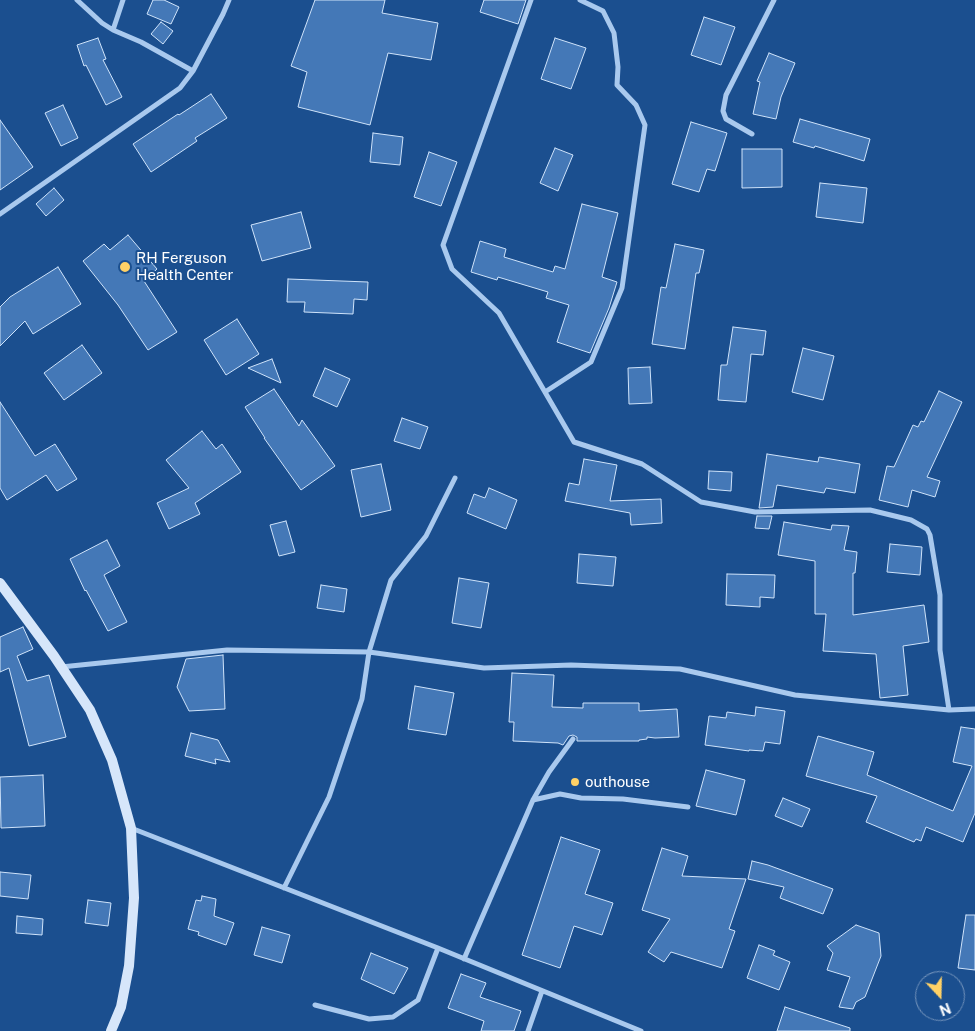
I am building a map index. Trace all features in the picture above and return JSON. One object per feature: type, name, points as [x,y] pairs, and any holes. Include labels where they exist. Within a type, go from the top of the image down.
[{"type":"main road","points":[[0,583],[90,710],[112,760],[131,828],[134,898],[129,966],[121,1007],[111,1031]]},
{"type":"street","points":[[77,0],[102,23],[113,30],[141,42],[193,71]]},
{"type":"street","points":[[113,30],[123,0]]},
{"type":"street","points":[[0,214],[180,88],[193,71],[224,14],[229,0]]},
{"type":"street","points":[[531,0],[443,245],[452,269],[499,314],[574,442],[642,464],[701,502],[755,512],[870,510],[911,520],[927,529],[930,535],[940,595],[940,650],[949,710]]},
{"type":"street","points":[[545,392],[590,362],[622,288],[645,125],[636,105],[617,85],[618,67],[614,34],[603,11],[580,0]]},
{"type":"street","points":[[752,134],[726,119],[723,111],[726,95],[774,0]]},
{"type":"street","points":[[284,888],[329,797],[362,699],[369,652],[391,580],[426,536],[455,478]]},
{"type":"street","points":[[61,667],[227,650],[369,652],[484,668],[572,665],[680,669],[794,695],[949,710],[975,709]]},
{"type":"street","points":[[464,959],[534,800],[549,772],[573,740]]},
{"type":"street","points":[[534,800],[560,794],[581,798],[623,799],[688,808]]},
{"type":"street","points":[[131,828],[438,948],[641,1031]]},
{"type":"street","points":[[315,1005],[369,1019],[393,1017],[418,1000],[438,948]]},
{"type":"street","points":[[528,1031],[542,991]]},
{"type":"building","points":[[153,0],[164,0],[179,7],[171,24],[147,14]]},
{"type":"building","points":[[315,0],[385,0],[382,13],[438,23],[431,60],[388,53],[370,125],[298,107],[307,72],[291,66]]},
{"type":"building","points":[[484,0],[526,0],[518,24],[480,12]]},
{"type":"building","points":[[704,17],[735,27],[721,65],[691,55]]},
{"type":"building","points":[[161,22],[173,31],[163,44],[151,34]]},
{"type":"building","points":[[98,38],[106,59],[103,60],[122,97],[106,105],[86,65],[84,66],[77,45]]},
{"type":"building","points":[[555,38],[586,48],[571,89],[541,79]]},
{"type":"building","points":[[769,53],[795,63],[781,97],[776,119],[753,114],[760,82],[757,81]]},
{"type":"building","points":[[211,94],[227,118],[195,138],[197,141],[151,172],[133,144]]},
{"type":"building","points":[[63,105],[78,138],[61,146],[45,113]]},
{"type":"building","points":[[800,119],[870,139],[864,161],[815,146],[814,148],[793,142]]},
{"type":"building","points":[[0,120],[33,167],[0,190]]},
{"type":"building","points":[[691,122],[727,133],[715,171],[707,169],[699,192],[672,184]]},
{"type":"building","points":[[373,133],[403,137],[400,165],[370,162]]},
{"type":"building","points":[[555,148],[573,155],[558,191],[540,183]]},
{"type":"building","points":[[742,149],[782,149],[782,187],[742,188]]},
{"type":"building","points":[[429,152],[457,162],[441,206],[414,197]]},
{"type":"building","points":[[820,183],[867,188],[863,223],[816,217]]},
{"type":"building","points":[[54,188],[64,200],[46,216],[36,204]]},
{"type":"building","points":[[582,204],[618,213],[602,277],[617,282],[609,308],[590,353],[557,342],[569,305],[546,298],[548,292],[498,277],[497,280],[471,272],[480,241],[506,249],[504,257],[553,272],[555,266],[565,269]]},
{"type":"building","points":[[301,212],[311,248],[262,261],[251,225]]},
{"type":"building","points":[[128,235],[157,269],[144,281],[177,332],[148,350],[118,305],[83,261],[104,244],[110,250]]},
{"type":"building","points":[[675,244],[704,250],[699,273],[696,273],[685,349],[652,344],[661,287],[666,288]]},
{"type":"building","points":[[58,267],[81,304],[33,334],[25,321],[0,346],[0,307],[10,297]]},
{"type":"building","points":[[288,279],[368,282],[367,300],[354,299],[353,314],[304,312],[305,302],[287,302]]},
{"type":"building","points":[[237,319],[259,354],[226,375],[204,340]]},
{"type":"building","points":[[733,327],[766,331],[763,355],[751,354],[746,402],[718,400],[721,365],[727,365]]},
{"type":"building","points":[[82,345],[102,373],[64,400],[44,373]]},
{"type":"building","points":[[803,348],[834,356],[823,400],[792,392]]},
{"type":"building","points":[[272,359],[281,383],[248,368]]},
{"type":"building","points":[[650,367],[652,403],[629,404],[628,368]]},
{"type":"building","points":[[325,368],[350,379],[337,407],[313,396]]},
{"type":"building","points":[[274,389],[299,426],[302,420],[335,466],[301,490],[264,438],[245,407]]},
{"type":"building","points":[[939,391],[962,402],[927,477],[940,481],[935,497],[912,490],[908,507],[879,500],[887,466],[894,467],[913,425],[918,427],[921,421],[924,422]]},
{"type":"building","points":[[0,402],[35,456],[55,444],[77,479],[57,491],[46,475],[7,500],[0,488]]},
{"type":"building","points":[[402,418],[428,427],[420,449],[394,441]]},
{"type":"building","points":[[202,431],[216,449],[222,444],[241,472],[195,503],[200,514],[169,529],[157,503],[189,488],[166,460]]},
{"type":"building","points":[[767,454],[818,462],[819,457],[860,464],[855,493],[826,488],[824,493],[777,485],[773,507],[759,508]]},
{"type":"building","points":[[584,459],[617,465],[610,501],[661,499],[662,523],[631,525],[630,513],[565,501],[569,483],[579,485]]},
{"type":"building","points":[[381,464],[391,510],[361,517],[351,470]]},
{"type":"building","points":[[709,471],[732,472],[731,491],[708,489]]},
{"type":"building","points":[[489,488],[517,500],[506,529],[467,513],[474,494],[485,498]]},
{"type":"building","points":[[757,516],[772,516],[769,529],[755,528]]},
{"type":"building","points":[[286,521],[295,552],[279,556],[270,525]]},
{"type":"building","points":[[784,522],[831,530],[832,525],[849,526],[844,550],[857,552],[855,573],[853,573],[853,615],[924,605],[929,642],[903,646],[908,695],[880,698],[876,654],[823,651],[826,614],[815,614],[815,561],[778,555]]},
{"type":"building","points":[[107,540],[120,566],[104,575],[127,622],[108,631],[85,591],[70,559]]},
{"type":"building","points":[[890,544],[922,547],[920,575],[887,572]]},
{"type":"building","points":[[579,554],[616,557],[613,586],[577,583]]},
{"type":"building","points":[[727,574],[775,575],[774,598],[760,597],[760,607],[726,605]]},
{"type":"building","points":[[459,578],[489,583],[481,628],[452,623]]},
{"type":"building","points":[[321,585],[347,589],[344,612],[317,608]]},
{"type":"building","points":[[23,627],[33,649],[17,656],[27,681],[49,675],[66,737],[29,746],[9,668],[0,672],[0,637]]},
{"type":"building","points":[[223,655],[225,709],[189,711],[177,687],[186,659]]},
{"type":"building","points":[[512,673],[554,675],[552,707],[583,708],[583,703],[639,703],[639,711],[677,709],[679,737],[647,737],[647,739],[639,741],[577,741],[577,737],[573,735],[569,736],[563,745],[558,743],[513,741],[514,722],[509,722]]},
{"type":"building","points":[[415,686],[454,693],[446,735],[408,729]]},
{"type":"building","points":[[756,707],[785,711],[780,744],[765,742],[763,751],[705,745],[709,716],[726,718],[727,712],[755,716]]},
{"type":"building","points":[[961,727],[975,729],[975,813],[963,842],[926,827],[921,841],[916,839],[914,842],[866,822],[877,796],[806,776],[818,736],[874,752],[867,775],[953,811],[972,766],[953,762]]},
{"type":"building","points":[[191,733],[218,740],[230,762],[215,759],[216,764],[185,756]]},
{"type":"building","points":[[706,770],[745,780],[736,815],[696,806]]},
{"type":"building","points":[[43,775],[45,826],[1,828],[0,777]]},
{"type":"building","points":[[783,798],[810,809],[802,827],[775,816]]},
{"type":"building","points":[[561,837],[600,850],[585,894],[613,903],[602,935],[574,926],[560,968],[522,955]]},
{"type":"building","points":[[662,848],[688,856],[682,876],[746,879],[729,929],[735,931],[722,968],[671,952],[664,962],[648,952],[670,919],[642,910]]},
{"type":"building","points":[[752,861],[833,889],[823,914],[780,898],[784,887],[748,879]]},
{"type":"building","points":[[0,872],[31,875],[28,899],[0,896]]},
{"type":"building","points":[[202,896],[216,899],[214,916],[234,923],[226,945],[198,935],[199,932],[188,929],[196,900],[201,901]]},
{"type":"building","points":[[88,900],[111,903],[108,926],[85,923]]},
{"type":"building","points":[[966,915],[975,915],[975,970],[958,968]]},
{"type":"building","points":[[17,916],[43,919],[42,935],[16,933]]},
{"type":"building","points":[[856,925],[879,933],[881,956],[865,997],[856,1002],[853,1009],[839,1007],[850,977],[827,970],[833,953],[827,946]]},
{"type":"building","points":[[262,927],[290,935],[282,963],[254,955]]},
{"type":"building","points":[[759,945],[775,951],[773,955],[790,962],[779,990],[747,978]]},
{"type":"building","points":[[371,953],[408,968],[394,994],[361,979]]},
{"type":"building","points":[[461,974],[486,983],[480,997],[521,1011],[514,1031],[481,1031],[484,1021],[448,1008]]},
{"type":"building","points":[[785,1007],[850,1028],[850,1031],[777,1031]]},
{"type":"place","name":"RH Ferguson Health Center","points":[[125,267]]},
{"type":"place","name":"outhouse","points":[[575,782]]}]
